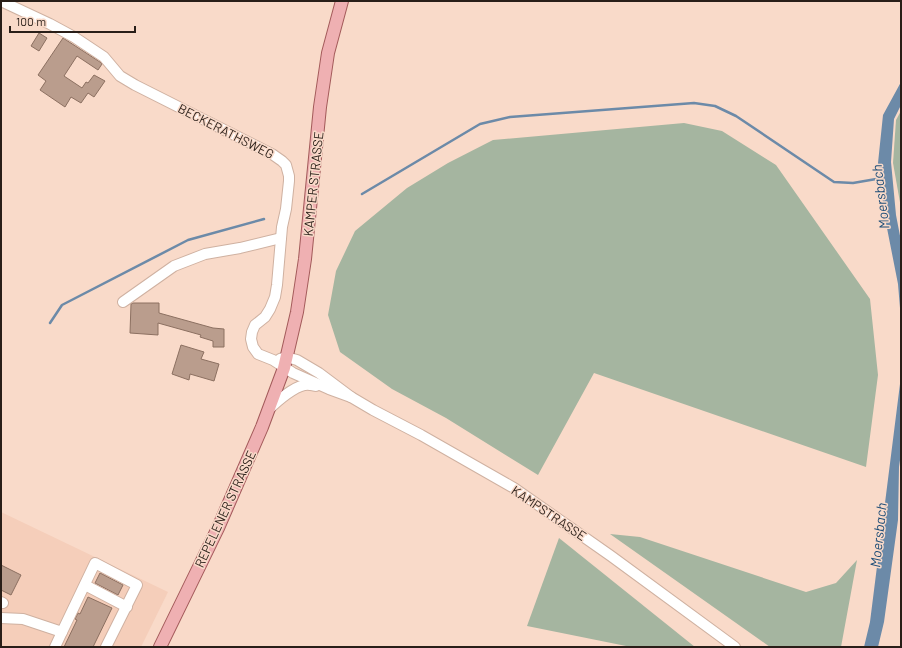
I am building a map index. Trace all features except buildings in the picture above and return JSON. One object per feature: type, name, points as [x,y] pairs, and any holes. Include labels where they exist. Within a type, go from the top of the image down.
[{"type":"main road","name":"KAMPER STRASSE","points":[[285,363],[297,312],[305,259],[320,107],[328,53],[342,1]]},
{"type":"main road","name":"REPELENER STRASSE","points":[[160,647],[218,528],[270,408],[285,363]]},
{"type":"street","name":"BECKERATHSWEG","points":[[1,1],[74,37],[104,57],[120,76],[272,154],[286,166],[289,176],[275,297],[265,316],[255,326],[251,339],[253,347],[258,354],[285,363]]},
{"type":"street","points":[[123,302],[174,266],[205,254],[240,248],[281,238]]},
{"type":"street","name":"KAMPSTRASSE","points":[[285,363],[297,360],[303,363],[351,397],[514,488],[611,556],[735,647]]},
{"type":"street","name":"KAMPSTRASSE","points":[[285,363],[329,389]]},
{"type":"street","name":"KAMPSTRASSE","points":[[270,408],[289,393],[309,384],[351,397]]},
{"type":"street","points":[[55,647],[95,564],[137,585],[106,647]]},
{"type":"street","points":[[85,585],[127,607]]},
{"type":"street","points":[[1,618],[23,619],[62,632]]},
{"type":"shaded area","points":[[1,512],[168,592],[141,647],[1,647]]},
{"type":"green space","points":[[901,111],[901,208],[893,163],[896,120]]},
{"type":"green space","points":[[684,123],[722,131],[776,165],[870,299],[878,375],[866,467],[594,373],[538,475],[446,418],[392,389],[340,352],[328,315],[336,271],[355,231],[407,188],[448,163],[493,140]]},
{"type":"green space","points":[[610,534],[640,537],[806,592],[836,583],[857,560],[841,647],[770,647]]},
{"type":"green space","points":[[559,538],[695,647],[631,647],[527,626]]},
{"type":"water","name":"Moersbach","points":[[901,82],[901,105],[894,119],[891,162],[896,215],[901,241],[901,320],[898,284],[885,218],[878,163],[883,115]]},
{"type":"water","name":"Moersbach","points":[[901,376],[901,453],[899,467],[898,520],[884,622],[878,647],[864,647],[870,622]]},
{"type":"waterway","points":[[362,194],[480,124],[510,117],[694,103],[715,106],[736,116],[834,182],[853,183],[882,178]]},
{"type":"waterway","points":[[50,323],[62,305],[188,240],[264,219]]}]
